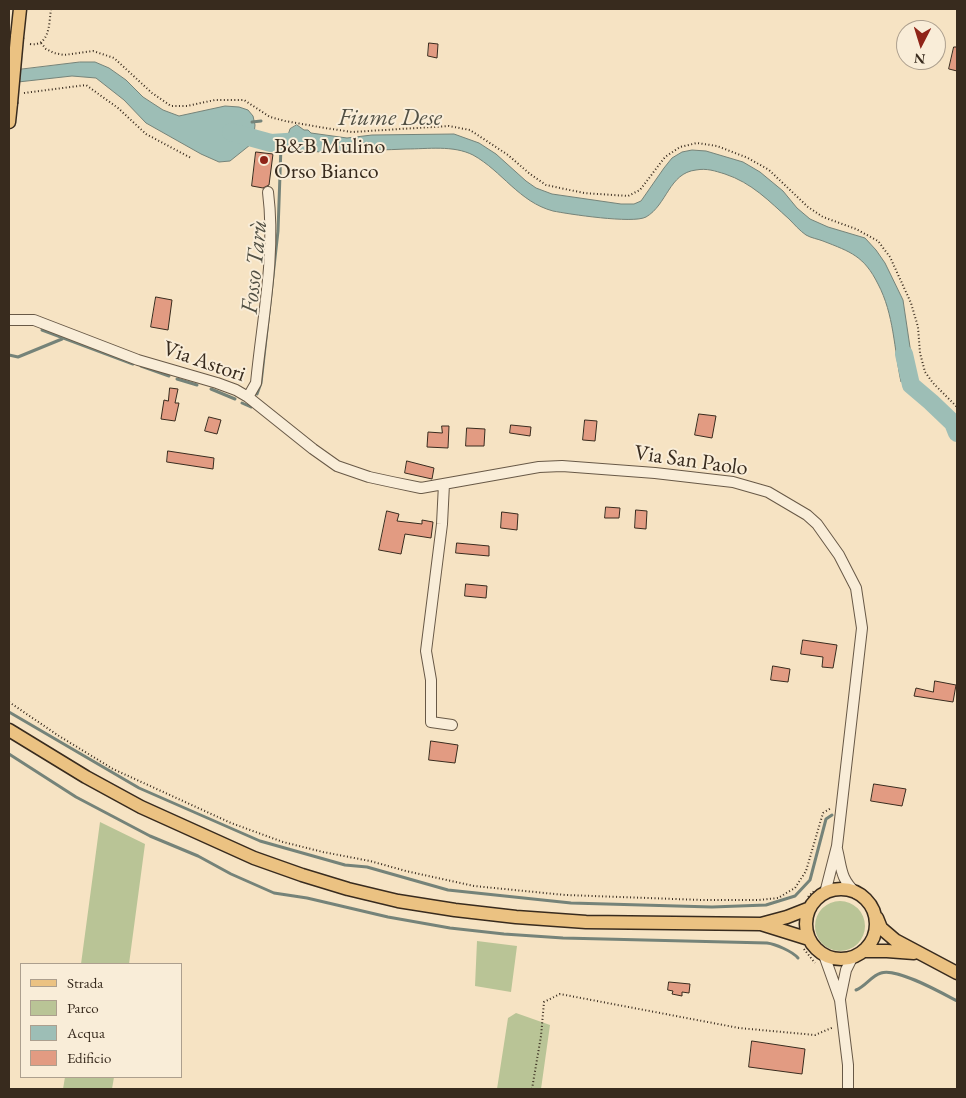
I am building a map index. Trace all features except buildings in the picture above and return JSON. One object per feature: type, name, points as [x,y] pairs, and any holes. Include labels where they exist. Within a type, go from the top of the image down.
[{"type":"main road","points":[[9,122],[20,9]]},
{"type":"main road","points":[[9,730],[86,777],[141,807],[254,858],[302,876],[348,889],[398,901],[516,917],[586,922],[761,924],[787,917],[807,904],[814,902],[822,889],[840,890],[856,893],[864,898],[874,912],[881,928],[895,940],[957,974]]},
{"type":"main road","points":[[806,943],[807,904]]},
{"type":"main road","points":[[761,924],[815,948],[821,961],[833,958],[843,959],[852,958],[864,951],[871,943],[876,923],[874,912]]},
{"type":"main road","points":[[864,951],[919,954]]},
{"type":"street","points":[[248,397],[256,383],[267,276],[270,227],[268,192]]},
{"type":"street","name":"Via Astori","points":[[9,320],[34,320],[138,360],[217,382],[236,390],[248,397],[337,466],[369,477]]},
{"type":"street","name":"Via San Paolo","points":[[369,477],[421,488],[539,468],[562,466],[655,473],[733,482],[768,492],[807,515],[817,524],[839,555],[856,588],[862,628],[837,846],[822,889]]},
{"type":"street","points":[[444,484],[442,524],[426,651],[431,680],[431,722],[452,725]]},
{"type":"street","name":"Via San Paolo","points":[[837,846],[842,874],[846,884],[856,893]]},
{"type":"street","points":[[848,1089],[848,1065],[840,1000],[846,970],[852,958]]},
{"type":"street","points":[[821,961],[840,1000]]},
{"type":"path","points":[[30,44],[36,45],[41,43],[48,32],[51,9]]},
{"type":"path","points":[[41,43],[46,49],[54,53],[64,55],[93,51],[114,58],[152,93],[170,106],[186,106],[215,100],[244,100],[270,117],[352,132],[449,126],[470,130],[508,155],[546,185],[584,193],[628,196],[640,190],[665,156],[680,147],[697,142],[717,146],[748,158],[769,170],[808,207],[823,217],[856,229],[878,240],[890,257],[911,303],[918,327],[920,353],[925,372],[933,383],[957,407]]},
{"type":"path","points":[[22,93],[86,85],[118,108],[146,134],[191,158]]},
{"type":"path","points":[[9,702],[59,736],[113,768],[231,824],[284,842],[323,852],[370,861],[474,886],[565,895],[703,900],[778,898],[795,888],[806,871],[823,813],[830,808],[841,810]]},
{"type":"path","points":[[807,904],[822,889]]},
{"type":"path","points":[[806,943],[821,961]]},
{"type":"path","points":[[532,1089],[541,1036],[544,1002],[560,994],[739,1028],[815,1035],[843,1024]]},
{"type":"green space","points":[[100,822],[145,844],[129,963],[81,963]]},
{"type":"green space","points":[[835,901],[845,901],[858,908],[865,921],[865,931],[858,944],[845,951],[835,951],[826,947],[819,940],[815,931],[815,921],[819,912],[826,905]]},
{"type":"green space","points":[[477,941],[517,946],[511,992],[475,986]]},
{"type":"green space","points":[[516,1013],[550,1025],[541,1089],[497,1089],[508,1018]]},
{"type":"green space","points":[[65,1078],[114,1078],[112,1089],[63,1089]]},
{"type":"water","points":[[80,62],[95,62],[109,68],[126,80],[143,97],[163,110],[179,116],[225,106],[248,110],[253,116],[255,125],[250,145],[230,161],[219,162],[146,123],[124,100],[96,78],[72,76],[9,83],[9,71]]},
{"type":"water","points":[[297,125],[311,133],[347,138],[372,135],[454,134],[479,143],[496,154],[536,188],[552,194],[621,204],[634,204],[641,201],[672,158],[682,152],[692,150],[706,151],[743,162],[760,172],[783,191],[797,208],[810,219],[828,227],[865,238],[876,250],[885,263],[903,300],[914,374],[901,382],[887,307],[878,284],[862,261],[849,252],[806,235],[760,193],[735,178],[704,169],[687,172],[674,183],[659,205],[646,217],[639,219],[615,219],[586,216],[553,211],[541,207],[520,194],[493,169],[473,155],[457,150],[432,148],[364,150],[350,151],[347,154],[345,151],[321,152],[276,149],[279,138],[288,135],[290,129]]},
{"type":"waterway","points":[[252,122],[261,121]]},
{"type":"waterway","name":"Fiume Dese","points":[[231,132],[271,143],[301,141]]},
{"type":"waterway","name":"Fosso Tarù","points":[[257,394],[261,383],[278,231],[281,146]]},
{"type":"waterway","name":"Fosso Tarù","points":[[42,330],[133,364]]},
{"type":"waterway","points":[[9,355],[18,357],[62,339]]},
{"type":"waterway","name":"Fiume Dese","points":[[904,354],[911,385],[953,423],[957,433]]},
{"type":"waterway","name":"Fosso Tarù","points":[[141,366],[169,376]]},
{"type":"waterway","name":"Fosso Tarù","points":[[177,379],[197,385]]},
{"type":"waterway","name":"Fosso Tarù","points":[[211,389],[235,399]]},
{"type":"waterway","name":"Fosso Tarù","points":[[242,403],[251,407],[252,405]]},
{"type":"waterway","points":[[9,712],[139,788],[260,841],[345,865],[367,867],[448,890],[571,903],[712,907],[766,905],[795,896],[810,880],[826,819],[832,815]]},
{"type":"waterway","points":[[9,754],[76,797],[150,836],[198,856],[231,874],[274,893],[307,898],[388,917],[450,928],[563,938],[767,943],[783,948],[798,958]]},
{"type":"waterway","points":[[856,990],[877,974],[888,972],[908,977],[957,1001]]},
{"type":"place","name":"B&B Mulino Orso Bianco","points":[[264,160]]}]
